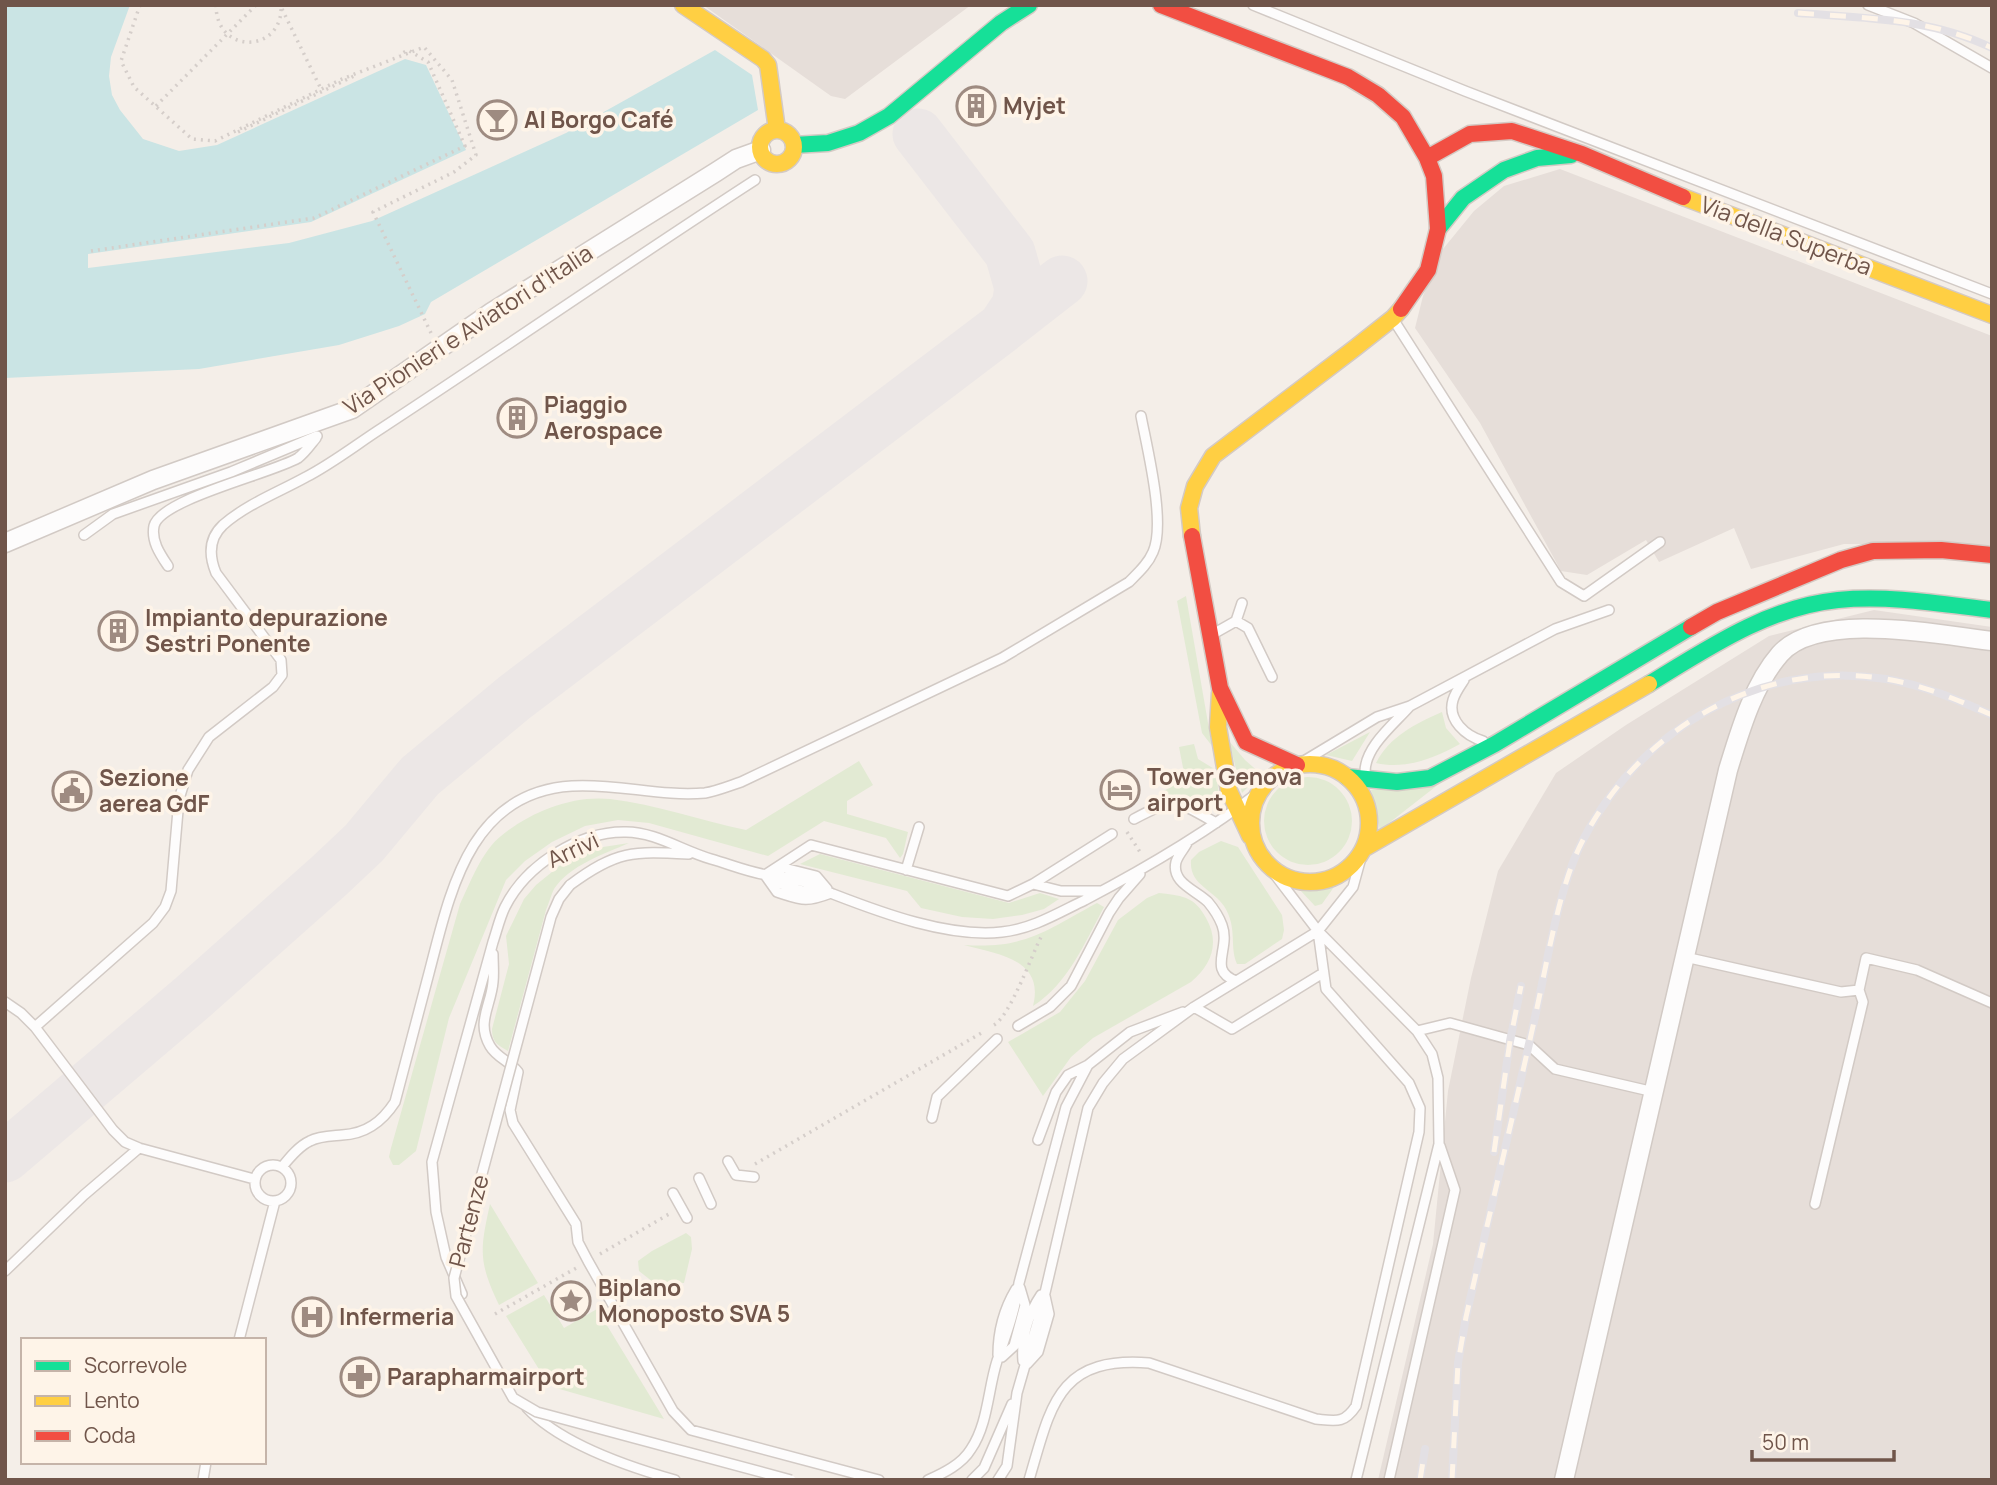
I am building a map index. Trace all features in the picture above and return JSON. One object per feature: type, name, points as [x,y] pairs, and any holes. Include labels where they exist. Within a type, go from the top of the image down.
[{"type":"main road","points":[[682,5],[768,65],[777,127],[789,135],[794,145],[793,153],[783,163],[769,162],[761,150]]},
{"type":"main road","points":[[794,145],[830,145],[863,133],[910,99],[1004,19],[1029,5]]},
{"type":"main road","points":[[1161,5],[1348,77],[1378,95],[1403,117],[1427,158],[1434,176],[1438,229],[1428,270],[1408,301],[1393,318],[1213,456],[1195,486],[1189,508],[1191,533],[1220,688],[1218,727],[1230,791],[1256,848],[1266,863],[1280,874],[1293,880],[1321,881],[1334,878],[1346,870],[1363,849],[1753,625],[1785,611],[1815,603],[1844,600],[1904,599],[1992,610]]},
{"type":"main road","name":"Via Pionieri e Aviatori d'Italia","points":[[761,150],[763,139],[777,127]]},
{"type":"main road","name":"Via della Superba","points":[[1427,158],[1470,134],[1512,131],[1582,154],[1665,190],[1992,316]]},
{"type":"main road","points":[[1495,132],[1519,150],[1525,163]]},
{"type":"main road","name":"Via della Superba","points":[[1438,229],[1463,198],[1504,170],[1536,158],[1582,154]]},
{"type":"main road","points":[[1347,777],[1397,782],[1430,778],[1495,744],[1717,612],[1841,560],[1873,551],[1941,550],[1992,555]]},
{"type":"main road","points":[[1752,596],[1803,580],[1861,572]]},
{"type":"main road","points":[[1220,688],[1246,742],[1297,765]]},
{"type":"main road","points":[[1256,848],[1251,821],[1253,805],[1260,791],[1281,772],[1297,765],[1319,765],[1347,777],[1364,799],[1369,827],[1363,849]]},
{"type":"street","name":"Via Pionieri e Aviatori d'Italia","points":[[5,543],[153,480],[315,430],[352,409],[492,312],[736,159],[761,150]]},
{"type":"street","points":[[1564,1480],[1736,746],[1757,689],[1780,654],[1803,638],[1848,628],[1992,641]]},
{"type":"lane","points":[[1253,5],[1465,91],[1992,293]]},
{"type":"lane","points":[[1868,5],[1914,23],[1992,68]]},
{"type":"lane","points":[[35,1027],[153,923],[165,907],[174,871],[179,799],[188,770],[209,737],[273,687],[282,675],[281,660],[216,573],[210,558],[212,541],[221,527],[244,510],[309,476],[755,180]]},
{"type":"lane","points":[[1393,318],[1561,582],[1584,596],[1660,542]]},
{"type":"lane","points":[[282,1167],[311,1140],[352,1135],[370,1128],[386,1117],[395,1102],[449,896],[464,859],[484,831],[505,809],[540,791],[569,786],[626,787],[681,794],[708,793],[741,782],[1002,658],[1129,582],[1145,566],[1154,550],[1158,531],[1141,416]]},
{"type":"lane","points":[[83,535],[113,514],[299,457],[315,430]]},
{"type":"lane","points":[[168,566],[155,546],[154,527],[158,520],[187,500],[234,476]]},
{"type":"lane","points":[[1210,636],[1236,621],[1242,603]]},
{"type":"lane","points":[[1297,765],[1377,717],[1410,706],[1555,629],[1609,611]]},
{"type":"lane","points":[[1236,621],[1248,628],[1272,677]]},
{"type":"lane","points":[[1464,679],[1453,698],[1453,716],[1471,737],[1495,744]]},
{"type":"lane","points":[[1364,799],[1367,759],[1379,740],[1410,706]]},
{"type":"lane","points":[[694,854],[765,874],[784,868],[816,876],[831,893],[904,918],[962,933],[1003,932],[1038,924],[1103,891],[1191,839],[1260,791]]},
{"type":"lane","points":[[1134,819],[1169,803],[1188,807],[1216,823]]},
{"type":"lane","points":[[906,870],[919,827]]},
{"type":"lane","name":"Arrivi","points":[[462,1294],[446,1257],[436,1212],[432,1162],[505,907],[523,880],[544,861],[570,846],[596,836],[626,832],[658,838],[694,854]]},
{"type":"lane","points":[[765,874],[811,845],[1008,896],[1033,884],[1112,834]]},
{"type":"lane","points":[[1191,839],[1176,863],[1176,875],[1184,885],[1207,902],[1217,915],[1223,928],[1224,940],[1221,971],[1236,981]]},
{"type":"lane","points":[[998,1480],[1007,1466],[1023,1368],[1022,1347],[1033,1307],[1044,1291],[1068,1201],[1088,1108],[1103,1083],[1123,1059],[1194,1007],[1318,930],[1353,887],[1363,849]]},
{"type":"lane","name":"Partenze","points":[[694,854],[632,853],[611,859],[570,885],[559,899],[551,917],[453,1278],[456,1296],[513,1398],[537,1412],[791,1480]]},
{"type":"lane","points":[[1266,863],[1318,930],[1417,1031],[1432,1054],[1438,1078],[1439,1144],[1356,1480]]},
{"type":"lane","points":[[1018,1026],[1050,1007],[1071,986],[1119,898],[1148,865]]},
{"type":"lane","points":[[765,874],[777,892],[810,902],[831,893]]},
{"type":"lane","points":[[1033,884],[1061,891],[1103,891]]},
{"type":"lane","points":[[1029,1480],[1047,1419],[1062,1391],[1077,1374],[1102,1365],[1149,1363],[1316,1419],[1334,1421],[1348,1418],[1356,1406],[1419,1132],[1420,1108],[1409,1083],[1326,989],[1318,930]]},
{"type":"lane","points":[[493,942],[493,982],[483,1027],[496,1056],[518,1072],[510,1117],[576,1224],[578,1242],[673,1411],[691,1430],[879,1480]]},
{"type":"lane","points":[[1685,957],[1841,992],[1858,990]]},
{"type":"lane","points":[[1815,1204],[1863,1002],[1858,990],[1866,958],[1917,970],[1992,1003]]},
{"type":"lane","points":[[1194,1007],[1232,1029],[1323,973]]},
{"type":"lane","points":[[5,1002],[35,1027],[125,1142],[254,1180]]},
{"type":"lane","points":[[1038,1140],[1056,1092],[1068,1075],[1088,1065],[1130,1032],[1194,1007]]},
{"type":"lane","points":[[1417,1031],[1450,1023],[1529,1045],[1555,1069],[1654,1092]]},
{"type":"lane","points":[[932,1118],[937,1097],[997,1039]]},
{"type":"lane","points":[[928,1480],[956,1465],[970,1451],[979,1435],[998,1361],[1006,1343],[1018,1283],[1066,1107],[1088,1065]]},
{"type":"lane","points":[[1389,1480],[1455,1190],[1439,1144]]},
{"type":"lane","points":[[5,1271],[84,1195],[139,1148]]},
{"type":"lane","points":[[728,1161],[737,1175],[754,1177]]},
{"type":"lane","points":[[268,1165],[282,1167],[289,1173],[291,1185],[284,1198],[275,1202],[260,1197],[254,1180],[262,1168],[268,1165]]},
{"type":"lane","points":[[699,1178],[711,1204]]},
{"type":"lane","points":[[673,1193],[687,1219]]},
{"type":"lane","points":[[240,1338],[275,1202]]},
{"type":"lane","points":[[1023,1368],[1038,1352],[1049,1314],[1044,1291]]},
{"type":"lane","points":[[972,1480],[984,1468],[1017,1393]]},
{"type":"lane","points":[[523,1402],[534,1415],[565,1436],[630,1467],[675,1480]]},
{"type":"path","points":[[140,5],[121,61],[134,87],[192,139],[215,141],[321,89],[424,47],[452,80],[476,155],[454,172],[373,212],[428,327]]},
{"type":"path","points":[[216,5],[216,16],[227,34],[247,43],[258,41],[275,29],[280,19],[281,7]]},
{"type":"path","points":[[156,106],[256,5]]},
{"type":"path","points":[[281,7],[321,89]]},
{"type":"path","points":[[91,251],[314,218],[466,146],[428,62],[408,50],[226,138]]},
{"type":"path","points":[[1127,832],[1137,847]]},
{"type":"path","points":[[737,1175],[1002,1020],[1041,937],[1040,932]]},
{"type":"shaded area","points":[[703,5],[971,5],[845,99],[831,96]]},
{"type":"shaded area","points":[[1560,169],[1992,336],[1992,545],[1844,544],[1751,569],[1734,528],[1659,562],[1646,540],[1587,575],[1561,571],[1480,423],[1415,328],[1423,296],[1443,249],[1474,211],[1504,186]]},
{"type":"shaded area","points":[[1874,610],[1992,627],[1992,1480],[1378,1480],[1433,1244],[1448,1091],[1471,978],[1498,871],[1556,773],[1626,725],[1769,636]]},
{"type":"green space","points":[[1186,596],[1212,746],[1202,733],[1177,601]]},
{"type":"green space","points":[[1442,712],[1446,728],[1460,744],[1409,764],[1376,763],[1396,738]]},
{"type":"green space","points":[[1370,732],[1352,761],[1326,755]]},
{"type":"green space","points":[[1229,741],[1261,774],[1242,793]]},
{"type":"green space","points":[[1194,744],[1198,759],[1216,770],[1219,797],[1212,804],[1181,795],[1162,798],[1159,794],[1185,778],[1179,747]]},
{"type":"green space","points":[[859,761],[873,785],[847,801],[847,814],[908,832],[900,858],[886,838],[824,821],[768,856],[649,823],[618,820],[585,826],[552,842],[525,861],[506,880],[449,1018],[416,1151],[399,1165],[393,1165],[389,1157],[391,1148],[460,904],[472,877],[494,842],[512,827],[538,813],[566,803],[596,798],[644,805],[746,830]]},
{"type":"green space","points":[[1308,777],[1325,781],[1339,790],[1348,804],[1352,821],[1348,838],[1339,852],[1325,861],[1308,865],[1291,861],[1277,852],[1268,838],[1264,821],[1268,804],[1277,790],[1291,781]]},
{"type":"green space","points":[[1439,784],[1380,830],[1371,790]]},
{"type":"green space","points":[[1221,841],[1238,847],[1282,915],[1282,939],[1245,964],[1237,964],[1231,922],[1224,906],[1198,881],[1191,868],[1191,860],[1199,852]]},
{"type":"green space","points":[[629,843],[578,867],[554,889],[508,1051],[501,1047],[494,1040],[492,1029],[509,964],[506,936],[524,899],[536,885],[563,863],[590,849]]},
{"type":"green space","points":[[820,854],[1009,903],[1040,893],[1059,899],[1044,909],[1022,915],[993,919],[962,917],[921,908],[907,891],[800,864]]},
{"type":"green space","points":[[1334,887],[1322,904],[1315,906],[1300,890],[1321,890]]},
{"type":"green space","points":[[1159,893],[1186,898],[1200,909],[1213,936],[1209,961],[1191,982],[1093,1038],[1071,1057],[1043,1096],[1008,1042],[1060,1012],[1085,981],[1118,920],[1147,898]]},
{"type":"green space","points":[[1097,903],[1104,907],[1075,961],[1056,986],[1033,1006],[1035,990],[1032,978],[1025,968],[1003,956],[964,945],[1019,941],[1048,930]]},
{"type":"green space","points":[[490,1204],[538,1283],[499,1305],[487,1277],[483,1255]]},
{"type":"green space","points":[[686,1233],[691,1237],[692,1249],[684,1283],[653,1282],[639,1271],[638,1261]]},
{"type":"green space","points":[[544,1295],[564,1328],[597,1309],[664,1419],[556,1388],[545,1379],[506,1316]]},
{"type":"water","points":[[5,5],[130,5],[111,57],[109,76],[112,95],[143,139],[179,151],[217,145],[405,59],[426,65],[466,150],[311,222],[88,254],[88,268],[289,243],[372,221],[566,133],[715,50],[752,75],[758,110],[431,302],[425,314],[399,326],[339,345],[199,369],[5,378]]},
{"type":"taxiway","points":[[918,134],[1010,253],[1020,288],[1017,306],[1003,327],[1062,281]]},
{"type":"taxiway","points":[[5,1157],[193,997],[329,876],[364,843],[420,776],[514,698],[1003,327]]},
{"type":"railway","points":[[1798,13],[1872,18],[1921,25],[1969,38],[1992,48]]},
{"type":"railway","points":[[1452,1480],[1458,1363],[1466,1317],[1559,909],[1579,848],[1603,807],[1632,770],[1667,738],[1705,712],[1747,693],[1792,680],[1838,675],[1886,679],[1927,689],[1992,715]]},
{"type":"railway","points":[[1494,1152],[1521,986]]},
{"type":"railway","points":[[1420,1480],[1425,1449]]},
{"type":"traffic: fast","points":[[794,145],[828,143],[859,133],[889,116],[1001,23],[1029,5]]},
{"type":"traffic: fast","points":[[1438,229],[1463,198],[1504,170],[1537,158],[1571,155]]},
{"type":"traffic: fast","points":[[1649,684],[1739,631],[1787,611],[1812,604],[1877,599],[1992,610]]},
{"type":"traffic: fast","points":[[1347,777],[1397,782],[1430,778],[1495,744],[1691,627]]},
{"type":"traffic: slow","points":[[683,5],[768,65],[777,130]]},
{"type":"traffic: slow","points":[[777,130],[789,135],[794,147],[789,159],[777,164],[765,159],[760,147],[765,135],[777,130]]},
{"type":"traffic: slow","points":[[1683,197],[1992,315]]},
{"type":"traffic: slow","points":[[1192,536],[1189,508],[1195,486],[1213,456],[1355,348],[1401,309]]},
{"type":"traffic: slow","points":[[1363,849],[1649,684]]},
{"type":"traffic: slow","points":[[1220,693],[1218,727],[1229,791],[1250,836]]},
{"type":"traffic: slow","points":[[1310,764],[1333,769],[1352,781],[1364,800],[1369,823],[1364,846],[1352,865],[1333,877],[1310,882],[1287,877],[1268,865],[1256,846],[1251,823],[1256,800],[1268,781],[1287,769],[1310,764]]},
{"type":"traffic: jam","points":[[1161,5],[1348,77],[1378,95],[1403,117],[1427,158],[1434,176],[1438,229],[1428,270],[1401,309]]},
{"type":"traffic: jam","points":[[1427,158],[1470,134],[1512,131],[1582,154],[1683,197]]},
{"type":"traffic: jam","points":[[1192,536],[1220,688],[1246,742],[1297,765]]},
{"type":"traffic: jam","points":[[1691,627],[1717,612],[1841,560],[1873,551],[1941,550],[1992,555]]},
{"type":"place","name":"Myjet","points":[[976,106]]},
{"type":"place","name":"Al Borgo Café","points":[[497,120]]},
{"type":"place","name":"Piaggio Aerospace","points":[[517,418]]},
{"type":"place","name":"Impianto depurazione Sestri Ponente","points":[[118,631]]},
{"type":"place","name":"Tower Genova airport","points":[[1120,790]]},
{"type":"place","name":"Sezione aerea GdF","points":[[72,791]]},
{"type":"place","name":"Biplano Monoposto SVA 5","points":[[571,1301]]},
{"type":"place","name":"Infermeria","points":[[312,1317]]},
{"type":"place","name":"Parapharmairport","points":[[360,1377]]}]
